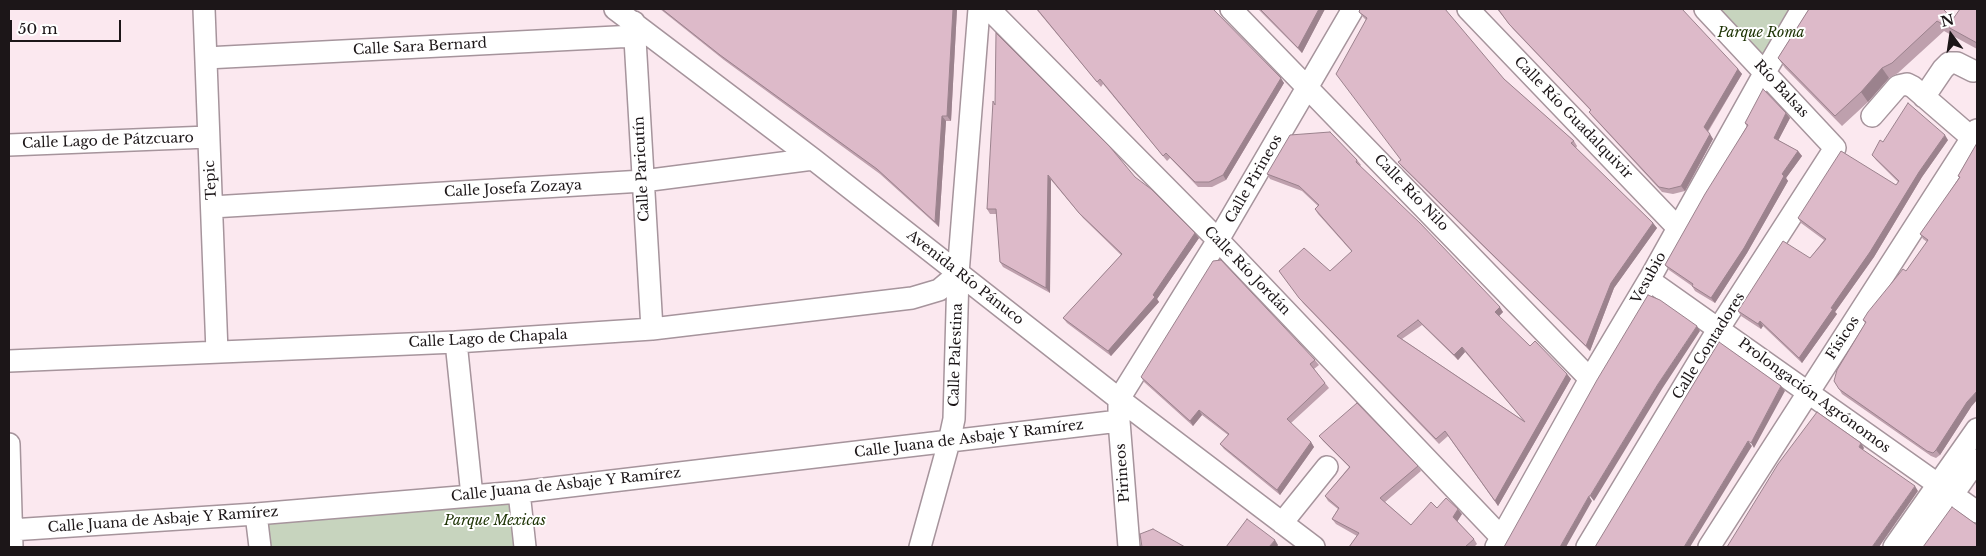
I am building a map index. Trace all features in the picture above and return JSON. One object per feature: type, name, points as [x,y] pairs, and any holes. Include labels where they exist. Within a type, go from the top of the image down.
[{"type":"street","name":"Tepic","points":[[204,9],[217,352]]},
{"type":"street","name":"Avenida Río Pánuco","points":[[615,9],[1314,547]]},
{"type":"street","name":"Calle Palestina","points":[[920,547],[950,442],[954,419],[958,274],[980,9]]},
{"type":"street","name":"Calle Río Jordán","points":[[990,9],[1218,240],[1498,542]]},
{"type":"street","name":"Calle Río Nilo","points":[[1231,9],[1590,379]]},
{"type":"street","name":"Calle Pirineos","points":[[1120,399],[1218,240],[1353,9]]},
{"type":"street","name":"Calle Río Guadalquivir","points":[[1468,9],[1678,227]]},
{"type":"street","name":"Río Balsas","points":[[1705,9],[1835,148]]},
{"type":"street","name":"Vesubio","points":[[1498,542],[1590,379],[1650,280],[1678,227],[1802,9]]},
{"type":"street","name":"Calle Sara Bernard","points":[[206,58],[634,23]]},
{"type":"street","name":"Calle Paricutín","points":[[634,23],[652,329]]},
{"type":"street","points":[[1924,97],[1949,63],[1957,63],[1973,71]]},
{"type":"street","points":[[1872,116],[1898,86],[1907,84],[1975,134]]},
{"type":"street","name":"Físicos","points":[[1709,547],[1975,134]]},
{"type":"street","name":"Calle Lago de Pátzcuaro","points":[[9,145],[208,137]]},
{"type":"street","name":"Calle Contadores","points":[[1587,547],[1719,328],[1835,148]]},
{"type":"street","name":"Calle Josefa Zozaya","points":[[212,207],[642,181],[813,160]]},
{"type":"street","name":"Calle Lago de Chapala","points":[[9,361],[456,342],[652,329],[912,298],[939,290],[958,274]]},
{"type":"street","name":"Prolongación Agrónomos","points":[[1650,280],[1977,512]]},
{"type":"street","points":[[456,342],[472,496]]},
{"type":"street","name":"Pirineos","points":[[1120,399],[1119,421],[1129,547]]},
{"type":"street","name":"Calle Juana de Asbaje Y Ramírez","points":[[12,538],[256,514],[519,492],[1119,421]]},
{"type":"street","points":[[1916,547],[1977,428]]},
{"type":"street","points":[[9,444],[12,538]]},
{"type":"street","points":[[1894,547],[1945,490],[1977,460]]},
{"type":"street","points":[[1282,523],[1327,467]]},
{"type":"street","points":[[519,492],[525,547]]},
{"type":"street","points":[[256,514],[260,547]]},
{"type":"green space","name":"Parque Roma","points":[[1705,9],[1802,9],[1765,72]]},
{"type":"green space","name":"Parque Mexicas","points":[[519,492],[525,547],[260,547],[256,514]]},
{"type":"building","points":[[662,9],[953,9],[947,116],[942,116],[935,222],[877,169],[720,55]]},
{"type":"building","points":[[1037,9],[1213,9],[1281,78],[1223,175],[1209,182],[1195,182],[1166,153],[1163,156],[1100,79],[1097,82]]},
{"type":"building","points":[[1260,9],[1319,9],[1298,48]]},
{"type":"building","points":[[1360,9],[1445,9],[1504,79],[1574,141],[1571,143],[1653,223],[1611,283],[1586,346],[1398,162],[1401,160],[1336,74],[1367,18],[1359,12]]},
{"type":"building","points":[[1498,9],[1682,9],[1738,69],[1704,127],[1710,134],[1681,186],[1669,189],[1659,187],[1589,112],[1591,110],[1509,24]]},
{"type":"building","points":[[1809,9],[1943,9],[1953,19],[1960,9],[1977,9],[1977,43],[1937,21],[1892,63],[1882,68],[1861,92],[1835,116],[1778,58]]},
{"type":"building","points":[[996,33],[1110,147],[1135,177],[1151,189],[1195,233],[1153,295],[1155,297],[1108,351],[1063,318],[1122,254],[1079,213],[1048,175],[1046,288],[1000,262],[996,209],[987,209],[993,101],[995,105]]},
{"type":"building","points":[[1763,89],[1786,113],[1774,138],[1798,151],[1782,174],[1784,176],[1744,248],[1711,298],[1665,265],[1705,194],[1748,125],[1745,123]]},
{"type":"building","points":[[1908,103],[1945,135],[1919,172],[1870,252],[1831,308],[1833,309],[1799,358],[1760,321],[1758,324],[1738,311],[1783,241],[1810,258],[1826,239],[1798,218],[1841,151],[1896,185],[1899,181],[1872,155],[1880,140],[1883,142]]},
{"type":"building","points":[[1330,132],[1357,160],[1356,162],[1420,223],[1500,307],[1495,312],[1530,346],[1535,341],[1567,374],[1495,501],[1445,431],[1436,439],[1299,298],[1279,271],[1304,248],[1330,271],[1352,251],[1315,209],[1319,205],[1299,186],[1267,174],[1290,135]],"holes":[[[1418,320],[1454,355],[1462,347],[1525,422],[1397,336]]]},
{"type":"building","points":[[1977,143],[1977,391],[1967,402],[1933,453],[1927,451],[1839,389],[1834,381],[1837,370],[1866,322],[1863,320],[1868,312],[1903,269],[1906,271],[1928,240],[1920,234],[1960,177],[1958,176]]},
{"type":"building","points":[[1221,260],[1315,360],[1310,364],[1325,383],[1287,419],[1311,442],[1277,490],[1220,444],[1229,434],[1199,410],[1190,421],[1141,377],[1213,261]]},
{"type":"building","points":[[1648,295],[1660,300],[1697,326],[1658,384],[1560,547],[1504,547],[1597,380]]},
{"type":"building","points":[[1719,342],[1781,386],[1751,443],[1748,441],[1684,547],[1595,547]]},
{"type":"building","points":[[1357,403],[1418,466],[1380,498],[1411,525],[1431,502],[1437,508],[1446,498],[1458,509],[1453,517],[1474,539],[1465,547],[1349,547],[1359,533],[1332,519],[1339,508],[1325,496],[1350,467],[1319,436]]},
{"type":"building","points":[[1817,412],[1861,443],[1859,447],[1915,486],[1872,547],[1727,547],[1778,464]]},
{"type":"building","points":[[1952,507],[1977,525],[1977,547],[1923,547]]},
{"type":"building","points":[[1247,519],[1275,540],[1269,547],[1226,547]]},
{"type":"building","points":[[1153,529],[1185,547],[1142,547],[1140,534]]}]
